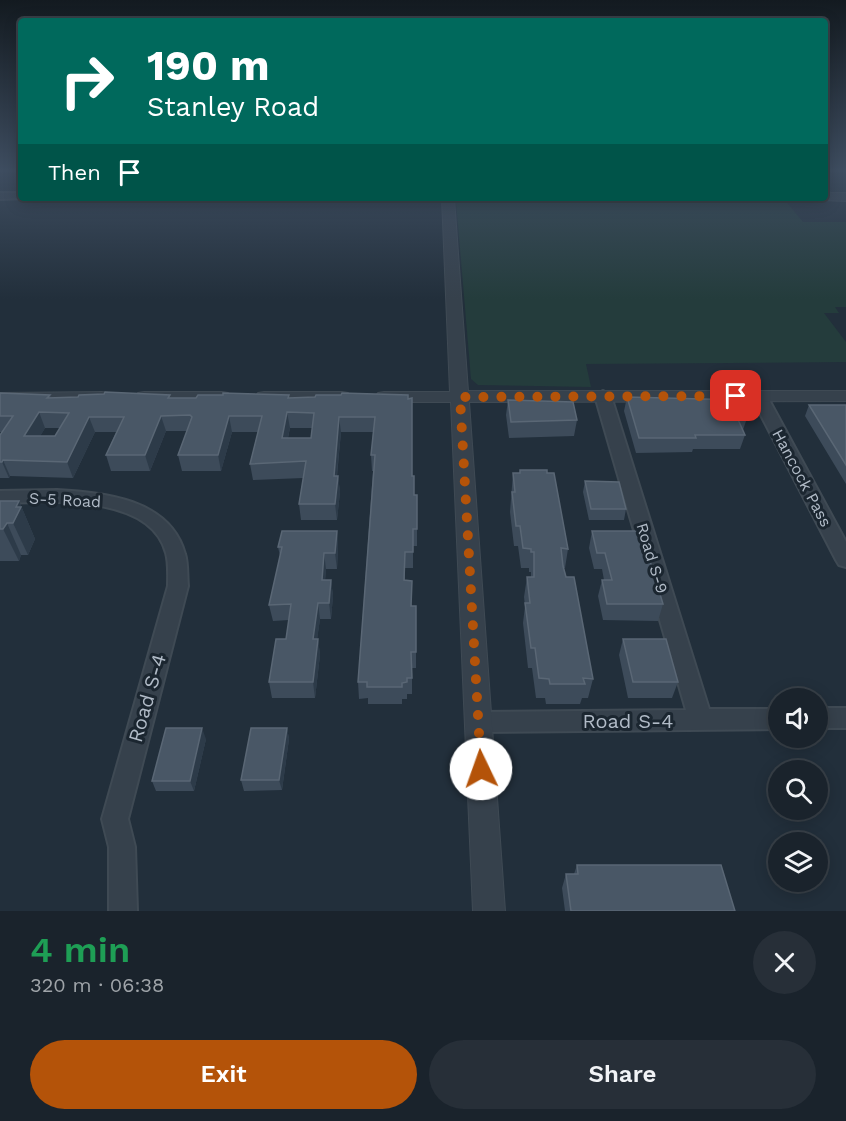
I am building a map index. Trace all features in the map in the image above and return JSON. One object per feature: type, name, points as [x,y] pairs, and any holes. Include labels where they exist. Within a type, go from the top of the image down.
[{"type":"street","points":[[449,214],[489,911]]},
{"type":"street","name":"Road S-9","points":[[603,396],[701,721]]},
{"type":"street","name":"Hancock Pass","points":[[759,396],[846,560]]},
{"type":"street","points":[[0,398],[846,396]]},
{"type":"street","name":"S-5 Road","points":[[0,497],[76,498],[130,507]]},
{"type":"street","name":"Road S-4","points":[[123,911],[122,848],[117,834],[116,819],[180,574],[175,548],[164,530],[156,520],[130,507]]},
{"type":"street","points":[[828,718],[846,718]]},
{"type":"street","name":"Road S-4","points":[[478,722],[768,719]]},
{"type":"green space","points":[[457,214],[796,214],[803,222],[846,222],[846,307],[835,307],[839,313],[824,313],[846,342],[846,362],[586,364],[591,387],[478,385],[471,379]]},
{"type":"building","points":[[105,392],[170,395],[168,398],[196,398],[198,395],[223,395],[223,393],[289,395],[288,398],[341,395],[342,393],[408,395],[408,399],[412,398],[412,476],[414,476],[414,495],[417,495],[417,529],[413,529],[413,552],[405,552],[404,580],[412,581],[411,606],[416,606],[416,652],[411,652],[412,678],[407,678],[407,682],[402,683],[402,687],[367,687],[367,682],[358,682],[375,455],[371,455],[375,417],[339,417],[334,476],[338,476],[335,504],[299,504],[306,461],[250,464],[262,416],[229,416],[218,455],[178,455],[192,417],[190,415],[161,416],[145,455],[106,455],[124,417],[89,417],[67,462],[3,460],[0,462],[0,435],[13,416],[0,416],[0,393],[50,395],[47,398],[104,394]],"holes":[[[39,412],[69,413],[55,436],[24,436]],[[287,412],[314,413],[311,438],[282,438]]]},
{"type":"building","points":[[627,397],[740,400],[748,415],[736,415],[745,435],[639,438]]},
{"type":"building","points":[[508,400],[573,402],[577,420],[511,422]]},
{"type":"building","points":[[809,405],[846,405],[846,465]]},
{"type":"building","points":[[520,470],[547,470],[547,473],[554,473],[568,549],[561,548],[563,566],[566,577],[574,577],[593,679],[583,678],[585,684],[550,684],[549,679],[539,678],[535,648],[531,648],[525,603],[530,603],[527,577],[534,577],[534,552],[523,548],[520,526],[516,526],[512,492],[515,492],[513,473],[520,473]]},
{"type":"building","points":[[585,481],[619,482],[626,509],[591,509]]},
{"type":"building","points":[[0,501],[19,501],[16,507],[21,507],[13,523],[7,523],[3,529],[0,529]]},
{"type":"building","points":[[282,531],[337,531],[335,553],[324,553],[322,580],[331,580],[329,603],[318,603],[313,639],[318,639],[313,682],[269,682],[276,639],[286,639],[291,604],[269,605],[282,547],[278,547]]},
{"type":"building","points":[[592,531],[641,531],[663,604],[607,604],[602,580],[612,580],[605,553],[597,553]]},
{"type":"building","points":[[623,639],[666,639],[678,682],[633,682]]},
{"type":"building","points":[[166,728],[202,728],[190,781],[152,781]]},
{"type":"building","points":[[251,728],[287,728],[279,780],[241,780]]},
{"type":"building","points":[[577,865],[721,865],[735,911],[571,911],[566,874],[578,874]]},
{"type":"route","points":[[481,769],[460,397],[736,396]]}]
